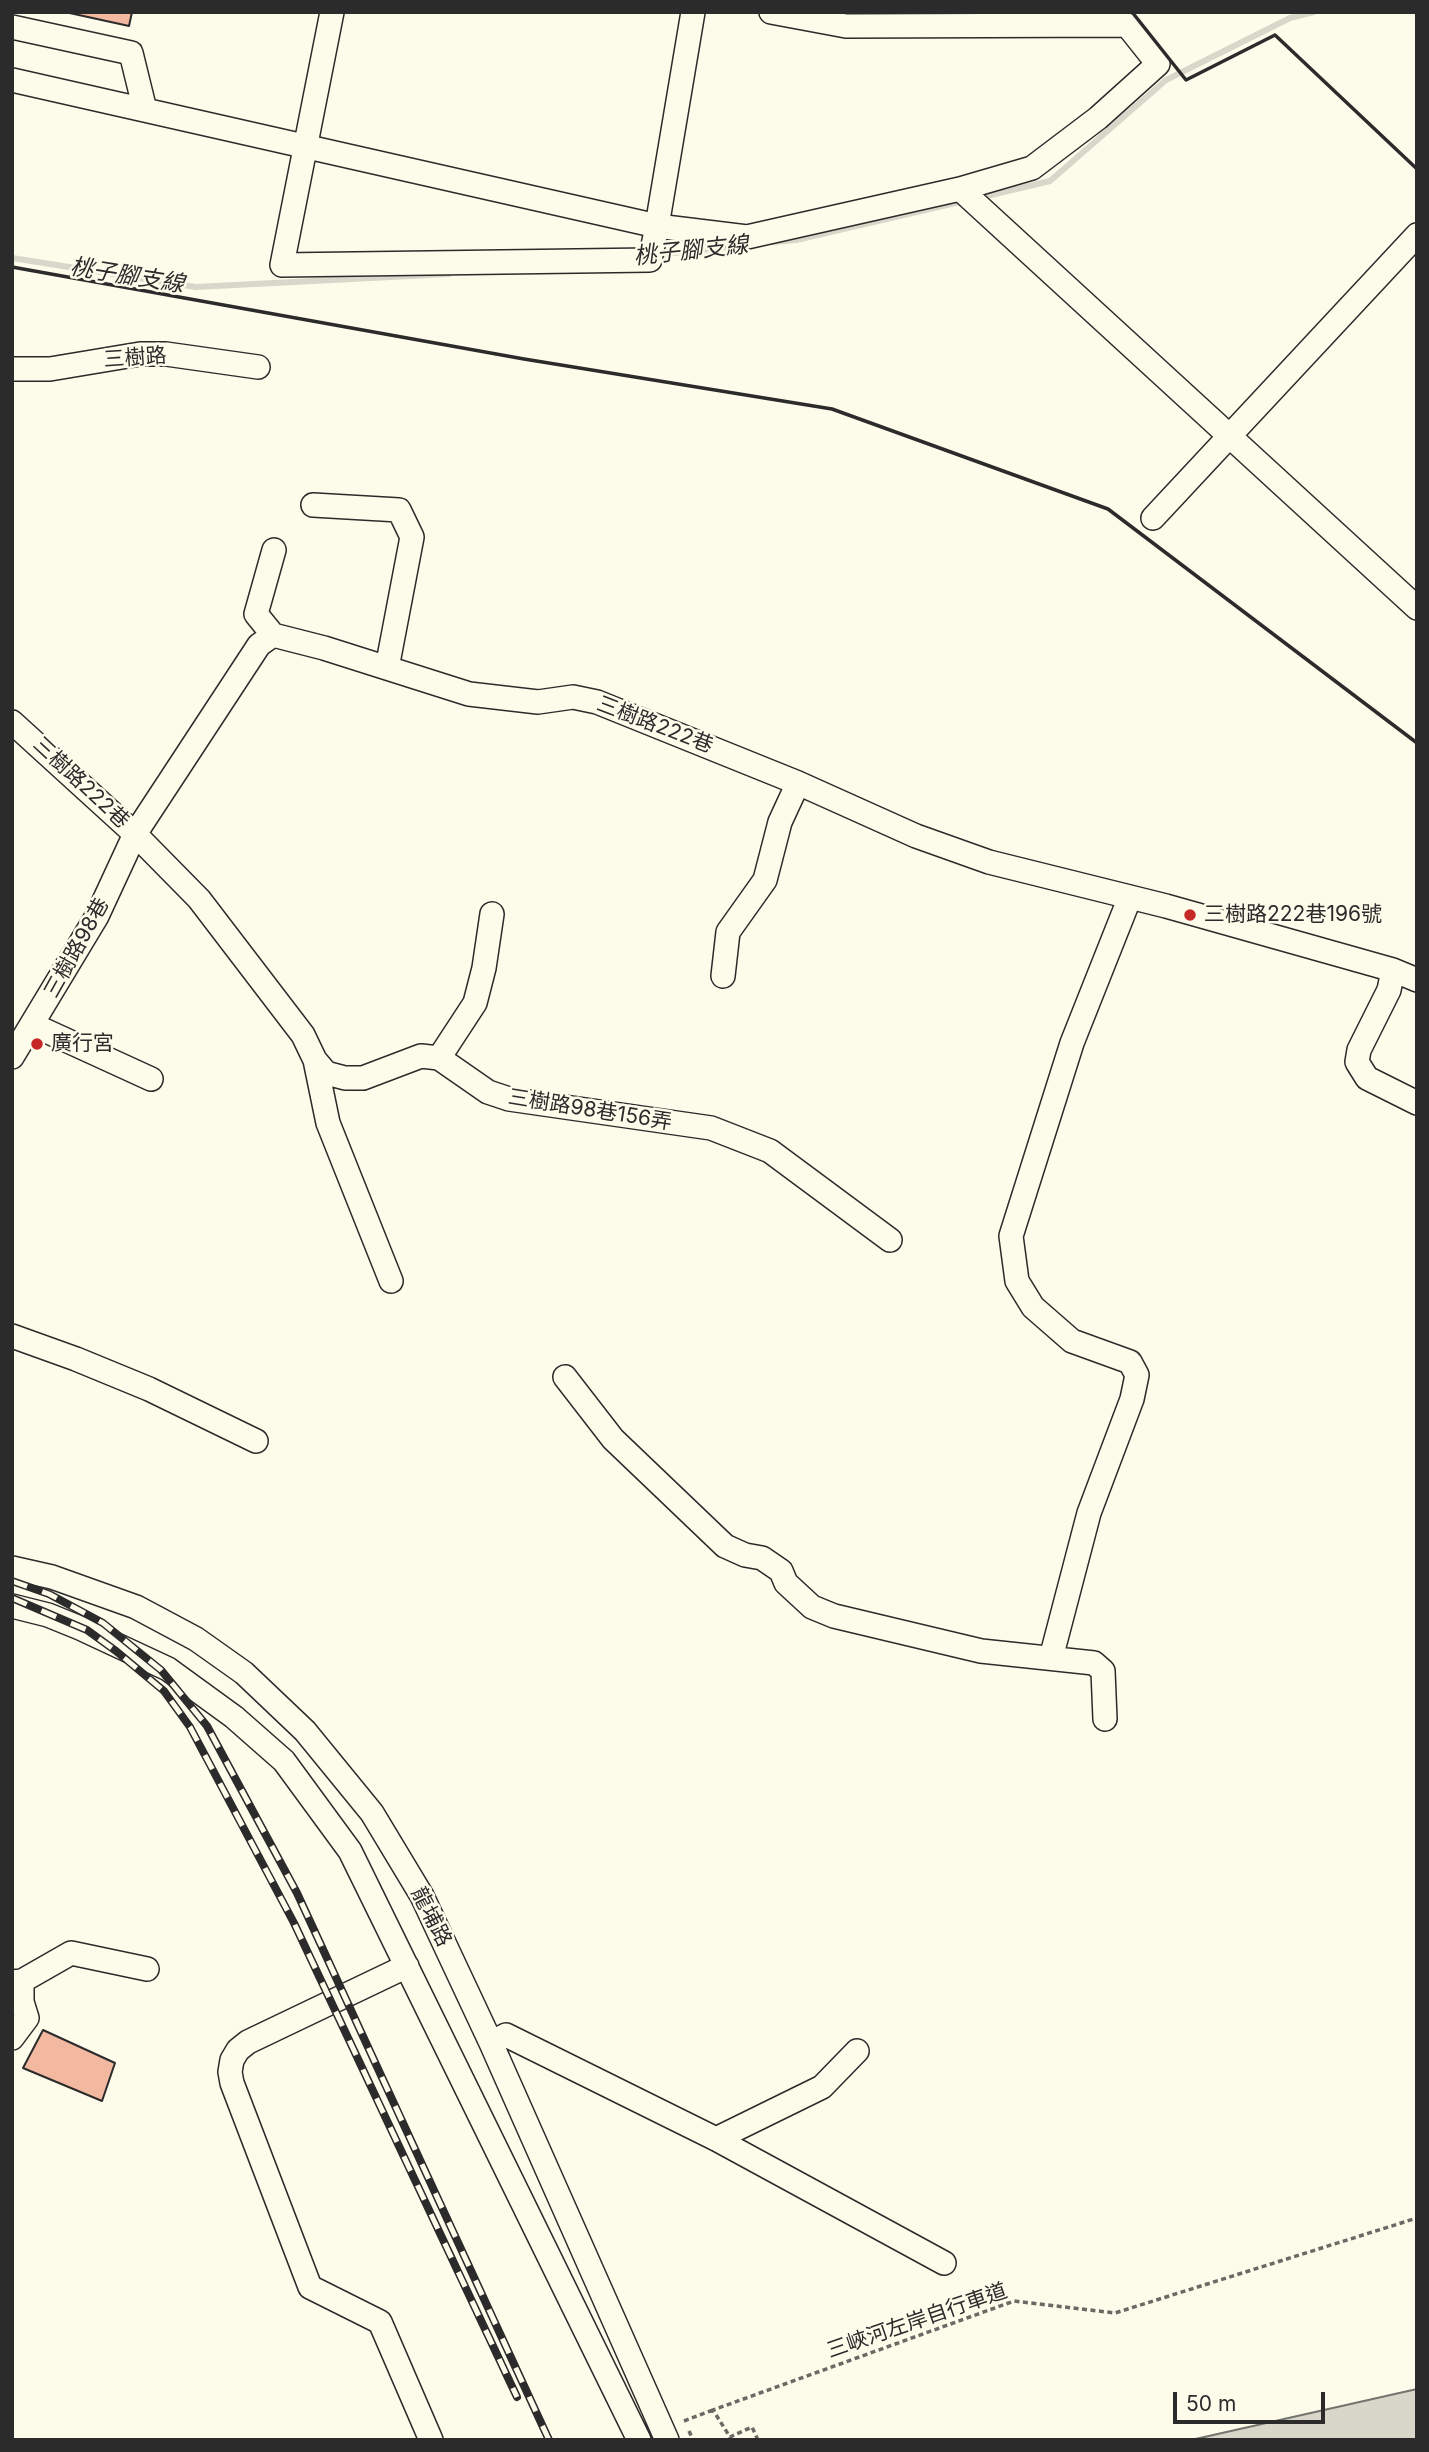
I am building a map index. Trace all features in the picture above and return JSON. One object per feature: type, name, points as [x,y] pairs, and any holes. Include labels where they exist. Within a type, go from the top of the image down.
[{"type":"street","points":[[332,12],[282,265],[650,260],[693,12]]},
{"type":"street","points":[[12,80],[657,226],[747,237],[960,189],[1032,168],[1098,118],[1158,64],[1127,24],[846,26],[771,12]]},
{"type":"street","points":[[12,27],[131,53],[145,110]]},
{"type":"street","points":[[960,189],[1417,608]]},
{"type":"street","points":[[1153,518],[1417,235]]},
{"type":"street","name":"三樹路","points":[[12,369],[50,369],[141,354],[166,354],[258,367]]},
{"type":"street","points":[[313,505],[399,510],[412,537],[387,668]]},
{"type":"street","points":[[273,635],[256,614],[274,550]]},
{"type":"street","name":"三樹路222巷","points":[[12,722],[135,834],[259,645],[273,635],[324,648],[469,694],[538,702],[573,697],[597,702],[798,783],[916,836],[989,862],[1130,897],[1393,970],[1417,981]]},
{"type":"street","points":[[723,976],[728,932],[765,880],[780,822],[798,783]]},
{"type":"street","points":[[135,834],[199,899],[303,1035],[315,1060],[328,1123],[391,1281]]},
{"type":"street","name":"三樹路98巷","points":[[12,1057],[97,916],[135,834]]},
{"type":"street","points":[[1051,1658],[1088,1513],[1132,1399],[1137,1375],[1130,1362],[1072,1340],[1033,1307],[1017,1282],[1011,1236],[1072,1043],[1130,897]]},
{"type":"street","points":[[315,1060],[326,1073],[345,1078],[363,1078],[421,1056],[439,1058],[475,1003],[484,968],[492,914]]},
{"type":"street","points":[[1393,970],[1389,990],[1359,1050],[1357,1062],[1367,1077],[1417,1103]]},
{"type":"street","points":[[33,1025],[151,1079]]},
{"type":"street","name":"三樹路98巷156弄","points":[[439,1058],[488,1093],[509,1099],[711,1128],[770,1151],[890,1240]]},
{"type":"street","points":[[12,1336],[149,1389],[256,1441]]},
{"type":"street","points":[[565,1377],[613,1439],[725,1546],[745,1555],[762,1558],[781,1572],[786,1583],[811,1607],[834,1616],[981,1651],[1094,1663],[1103,1671],[1105,1719]]},
{"type":"street","name":"龍埔路","points":[[12,1568],[52,1577],[136,1607],[196,1639],[244,1673],[305,1731],[372,1813],[415,1884],[672,2431]]},
{"type":"street","name":"龍埔路","points":[[12,1606],[48,1615],[168,1669],[234,1717],[284,1762],[350,1851],[639,2440]]},
{"type":"street","points":[[12,2038],[27,2018],[17,1981],[71,1953],[147,1969]]},
{"type":"street","points":[[407,1966],[248,2042],[238,2050],[232,2060],[230,2073],[310,2287],[380,2322],[431,2440]]},
{"type":"street","points":[[491,2043],[506,2035],[716,2139],[944,2263]]},
{"type":"street","points":[[716,2139],[822,2087],[857,2051]]},
{"type":"path","name":"三峽河左岸自行車道","points":[[672,2431],[713,2410],[1014,2301],[1115,2313],[1417,2218]]},
{"type":"path","points":[[713,2410],[730,2437],[752,2427],[758,2440]]},
{"type":"shaded area","points":[[1417,2389],[1417,2440],[1191,2440]]},
{"type":"building","points":[[65,12],[132,12],[129,26]]},
{"type":"building","points":[[43,2030],[115,2063],[102,2101],[23,2068]]},
{"type":"waterway","name":"桃子腳支線","points":[[978,198],[1050,181],[1166,80],[1290,18],[1314,12]]},
{"type":"waterway","name":"桃子腳支線","points":[[773,242],[796,240],[964,201]]},
{"type":"waterway","name":"桃子腳支線","points":[[655,255],[738,246]]},
{"type":"waterway","name":"桃子腳支線","points":[[12,258],[196,287],[449,274]]},
{"type":"railway","points":[[12,1581],[49,1594],[103,1623],[161,1670],[207,1726],[297,1893],[549,2440]]},
{"type":"railway","points":[[12,1598],[87,1630],[116,1651],[164,1691],[190,1727],[294,1923],[517,2397]]},
{"type":"wall","points":[[1132,12],[1186,80],[1275,35],[1417,169]]},
{"type":"wall","points":[[12,267],[524,359],[832,409],[1108,509],[1417,743]]},
{"type":"place","name":"三樹路222巷196號","points":[[1190,915]]},
{"type":"place","name":"廣行宮","points":[[37,1044]]}]
